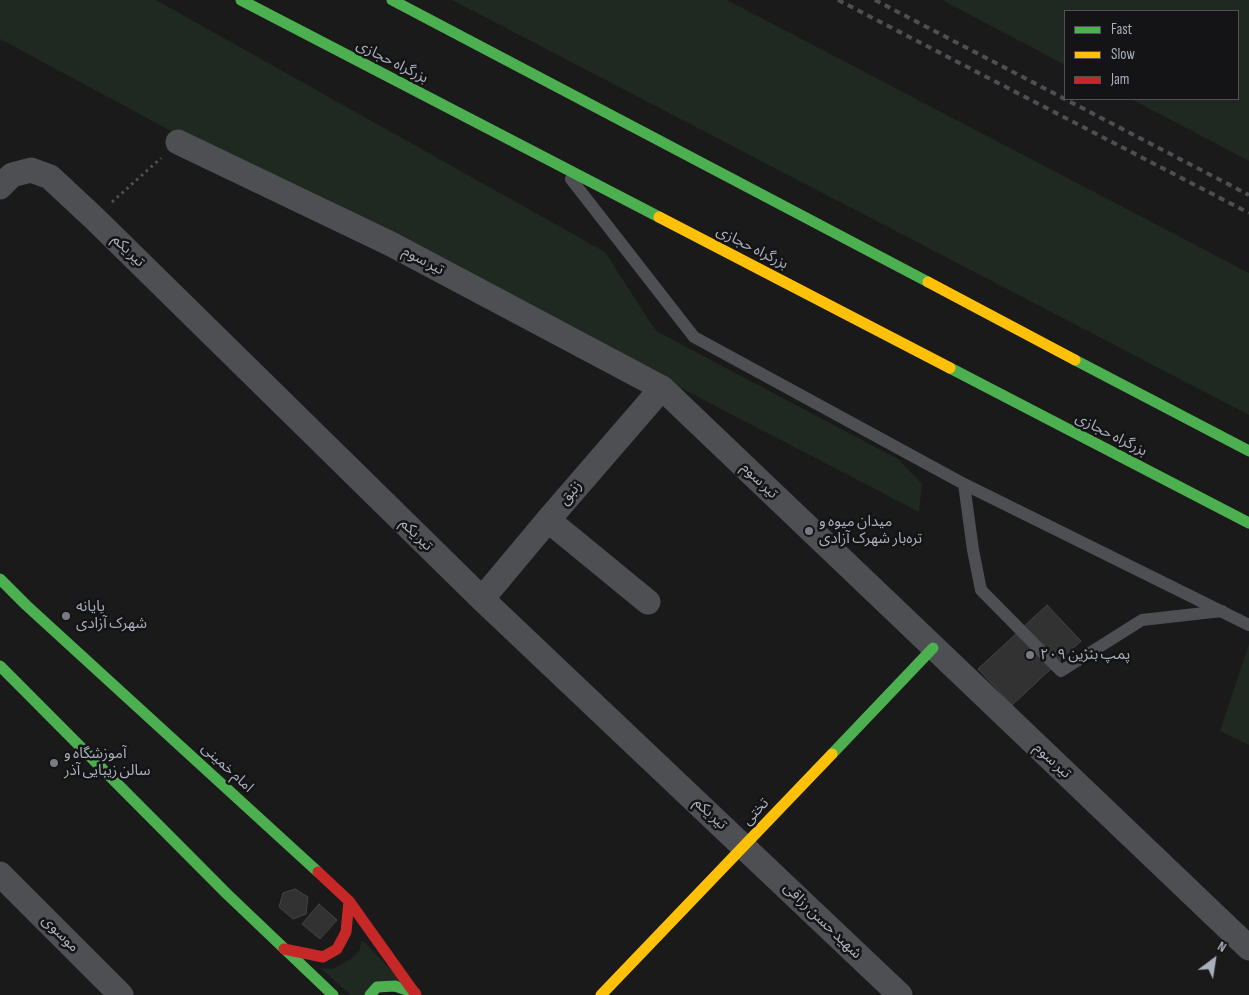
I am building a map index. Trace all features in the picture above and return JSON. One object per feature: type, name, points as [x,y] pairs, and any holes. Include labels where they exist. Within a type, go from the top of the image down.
[{"type":"main road","name":"بزرگراه حجازی","points":[[241,0],[1249,523]]},
{"type":"main road","points":[[392,0],[1249,451]]},
{"type":"main road","name":"امام خمینی","points":[[0,579],[349,901],[415,994]]},
{"type":"main road","name":"تختی","points":[[601,995],[933,648]]},
{"type":"main road","points":[[0,666],[283,949],[334,995]]},
{"type":"main road","points":[[283,949],[323,957],[337,949],[346,932],[349,901]]},
{"type":"main road","points":[[370,995],[378,987],[386,986],[394,986],[415,994]]},
{"type":"street","name":"تیر سوم","points":[[178,142],[392,244],[662,388],[1249,948]]},
{"type":"street","name":"تیر یکم","points":[[0,186],[12,175],[31,170],[50,177],[482,599],[744,847]]},
{"type":"street","name":"زنبق","points":[[482,599],[662,388]]},
{"type":"street","points":[[548,520],[648,602]]},
{"type":"street","name":"شهید حسن رزاقی","points":[[744,847],[900,995]]},
{"type":"street","name":"موسوی","points":[[0,874],[121,995]]},
{"type":"lane","points":[[561,167],[694,337],[964,484],[1249,625]]},
{"type":"lane","points":[[964,484],[973,550],[981,590],[1061,671],[1142,620],[1222,611]]},
{"type":"path","points":[[94,218],[178,142]]},
{"type":"shaded area","points":[[0,0],[156,0],[605,252],[656,331],[898,459],[922,484],[919,512],[631,362],[173,132],[0,39]]},
{"type":"shaded area","points":[[452,0],[727,0],[1249,273],[1249,415]]},
{"type":"shaded area","points":[[942,0],[1249,0],[1249,161],[1133,100],[1239,100],[1239,10],[1064,10],[1064,64]]},
{"type":"shaded area","points":[[1249,644],[1249,745],[1220,731]]},
{"type":"shaded area","points":[[362,940],[401,980],[361,995],[351,995],[320,968],[333,969],[351,959],[359,951]]},
{"type":"building","name":"پمپ بنزین ۲۰۹","points":[[1047,605],[1081,641],[1012,705],[978,669]]},
{"type":"building","points":[[295,889],[308,897],[306,914],[293,919],[279,907],[283,893]]},
{"type":"building","points":[[319,904],[337,920],[320,939],[302,924]]},
{"type":"railway","points":[[838,0],[1249,213]]},
{"type":"railway","points":[[875,0],[1064,99]]},
{"type":"railway","points":[[1067,100],[1249,195]]},
{"type":"traffic: fast","points":[[241,0],[659,217]]},
{"type":"traffic: fast","points":[[392,0],[928,282]]},
{"type":"traffic: fast","points":[[1075,360],[1249,451]]},
{"type":"traffic: fast","points":[[950,368],[1249,523]]},
{"type":"traffic: fast","points":[[0,579],[26,605],[318,872]]},
{"type":"traffic: fast","points":[[832,754],[933,648]]},
{"type":"traffic: fast","points":[[0,666],[227,894],[333,995]]},
{"type":"traffic: fast","points":[[370,995],[377,987],[395,986],[415,993]]},
{"type":"traffic: slow","points":[[659,217],[950,368]]},
{"type":"traffic: slow","points":[[928,282],[1075,360]]},
{"type":"traffic: slow","points":[[601,995],[832,754]]},
{"type":"traffic: jam","points":[[318,872],[349,901],[416,995]]},
{"type":"traffic: jam","points":[[284,949],[323,957],[337,949],[346,932],[349,901]]},
{"type":"place","name":"میدان میوه و تره‌بار شهرک آزادی","points":[[809,531]]},
{"type":"place","name":"پایانه شهرک آزادی","points":[[66,616]]},
{"type":"place","name":"پمپ بنزین ۲۰۹","points":[[1030,655]]},
{"type":"place","name":"آموزشگاه و سالن زیبایی آذر","points":[[54,763]]}]
